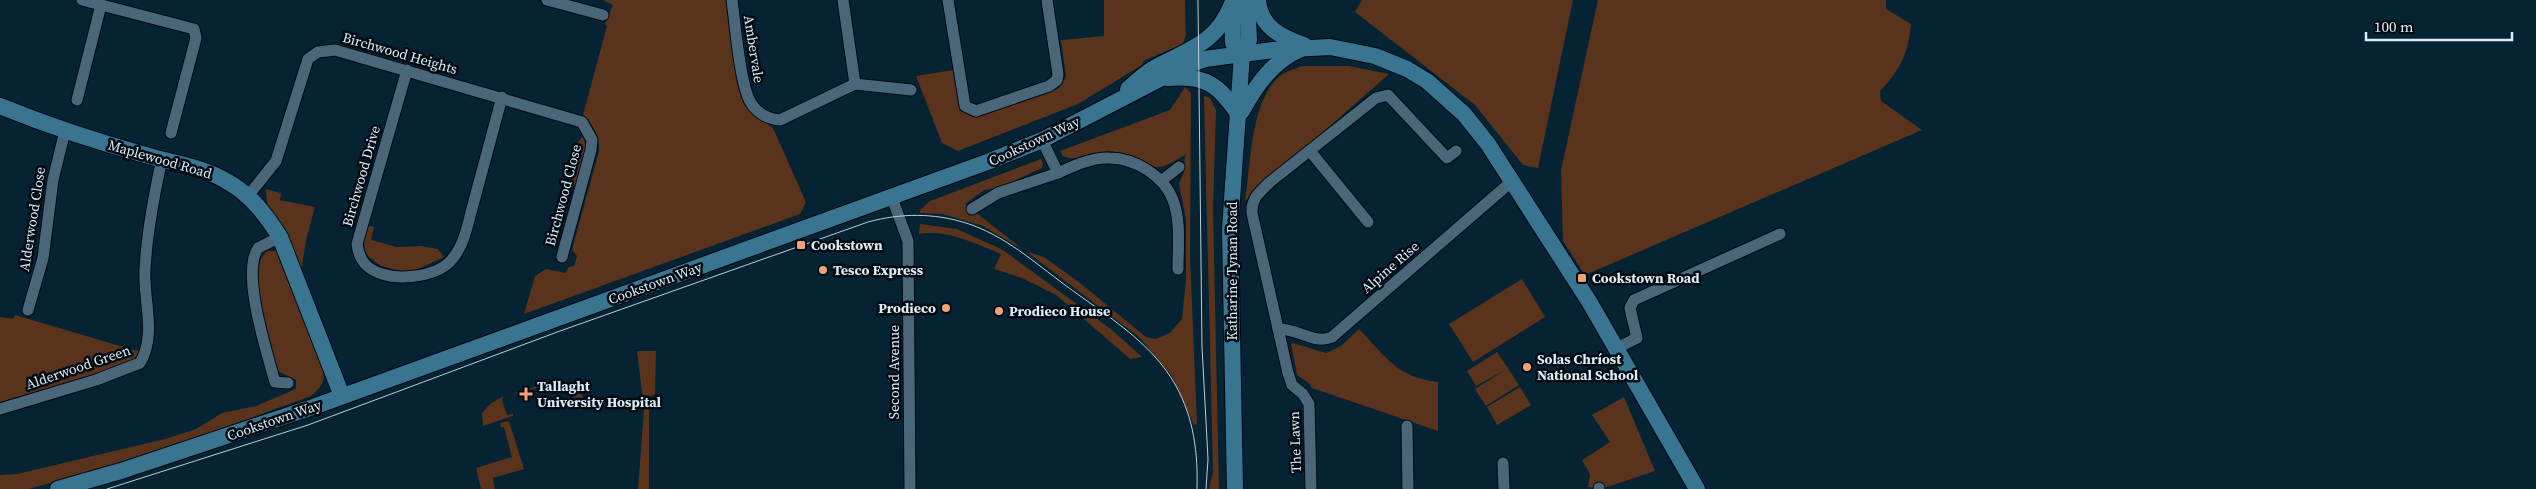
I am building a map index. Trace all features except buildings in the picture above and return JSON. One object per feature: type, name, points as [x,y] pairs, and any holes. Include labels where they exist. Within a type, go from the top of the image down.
[{"type":"street","points":[[82,0],[194,29],[196,38],[171,133]]},
{"type":"street","points":[[547,0],[603,15]]},
{"type":"street","name":"Ambervale","points":[[732,0],[746,92],[750,102],[763,115],[780,120],[855,84]]},
{"type":"street","points":[[843,0],[855,84],[911,90]]},
{"type":"street","points":[[948,0],[965,106],[980,110],[1054,84],[1058,74],[1047,0]]},
{"type":"street","points":[[1258,0],[1260,15],[1271,29],[1282,37],[1308,47]]},
{"type":"street","points":[[1114,102],[1146,74],[1204,42],[1224,21],[1237,1]]},
{"type":"street","name":"Katharine Tynan Road","points":[[1234,489],[1230,239],[1242,54],[1248,40],[1237,1]]},
{"type":"street","points":[[77,100],[101,5]]},
{"type":"street","points":[[1166,78],[1195,77],[1211,83],[1223,93],[1239,115],[1255,87],[1267,73],[1292,53],[1308,47]]},
{"type":"street","points":[[1242,54],[1308,47],[1342,48],[1375,56],[1407,69],[1427,82],[1464,114],[1488,144],[1542,227],[1616,348],[1697,489]]},
{"type":"street","name":"Birchwood Heights","points":[[248,196],[276,161],[308,59],[318,52],[335,50],[573,118],[582,122],[592,140]]},
{"type":"street","name":"Cookstown Way","points":[[58,489],[173,454],[342,396],[892,198],[1042,140],[1194,62],[1242,54]]},
{"type":"street","name":"Birchwood Drive","points":[[408,70],[357,244],[358,255],[364,264],[371,270],[390,276],[407,278],[417,276],[431,272],[453,260],[460,248],[502,98]]},
{"type":"street","points":[[1278,329],[1252,203],[1270,182],[1376,98],[1388,95],[1447,158],[1456,151]]},
{"type":"street","name":"Maplewood Road","points":[[0,106],[65,131],[215,174],[248,196],[266,214],[280,237],[342,396]]},
{"type":"street","name":"Alderwood Close","points":[[28,310],[43,258],[53,180],[65,131]]},
{"type":"street","name":"Birchwood Close","points":[[562,257],[591,150],[592,140]]},
{"type":"street","points":[[1042,140],[1058,173]]},
{"type":"street","points":[[1310,151],[1368,222]]},
{"type":"street","points":[[972,209],[998,193],[1058,173],[1075,165],[1109,158],[1128,162],[1149,171],[1161,181],[1172,199],[1176,212],[1178,269]]},
{"type":"street","name":"Alderwood Green","points":[[0,409],[96,380],[140,363],[148,346],[145,269],[150,218],[162,159]]},
{"type":"street","points":[[1161,181],[1179,167]]},
{"type":"street","name":"Alpine Rise","points":[[1278,329],[1291,330],[1319,340],[1332,337],[1511,182]]},
{"type":"street","name":"Second Avenue","points":[[892,198],[908,241],[910,489]]},
{"type":"street","points":[[1616,348],[1637,338],[1631,321],[1630,308],[1634,300],[1780,234]]},
{"type":"street","points":[[271,394],[275,382],[256,310],[253,261],[258,248],[280,237]]},
{"type":"street","name":"The Lawn","points":[[1278,329],[1292,386],[1303,394],[1309,404],[1311,489]]},
{"type":"street","points":[[275,382],[288,383]]},
{"type":"street","points":[[1407,426],[1408,489]]},
{"type":"street","points":[[1503,463],[1504,489]]},
{"type":"shaded area","points":[[603,0],[728,0],[742,98],[751,113],[773,128],[806,202],[800,214],[524,314],[535,276],[546,269],[565,273],[569,267],[574,266],[577,256],[572,250],[599,151],[595,131],[583,115],[607,26],[605,24],[613,5]]},
{"type":"shaded area","points":[[1104,0],[1185,0],[1186,35],[1183,44],[1143,61],[1142,65],[1078,104],[958,151],[942,143],[916,76],[953,70],[960,109],[973,117],[1058,89],[1066,77],[1061,40],[1104,36]]},
{"type":"shaded area","points":[[1362,0],[1573,0],[1538,168],[1523,165],[1475,105],[1355,12]]},
{"type":"shaded area","points":[[1598,0],[1886,0],[1886,9],[1911,24],[1908,44],[1902,61],[1880,91],[1881,101],[1922,130],[1585,275],[1563,241],[1561,170]]},
{"type":"shaded area","points":[[1302,66],[1349,66],[1389,74],[1245,201],[1257,117],[1263,101],[1270,87],[1280,76]]},
{"type":"shaded area","points":[[1185,87],[1191,93],[1190,256],[1197,424],[1194,425],[1172,376],[1139,337],[1026,251],[1044,257],[1080,283],[1146,337],[1155,339],[1170,333],[1182,319],[1186,279],[1186,219],[1179,184],[1184,172],[1185,155],[1167,165],[1157,167],[1144,164],[1116,152],[1109,151],[1068,158],[1063,156],[1060,151],[1170,110]]},
{"type":"shaded area","points":[[1204,96],[1210,98],[1216,110],[1213,207],[1219,489],[1209,489],[1213,472]]},
{"type":"shaded area","points":[[583,136],[586,148],[576,186],[568,183],[578,142]]},
{"type":"shaded area","points":[[1041,159],[1043,163],[1042,168],[999,188],[984,190],[965,204],[1024,250],[983,226],[943,214],[920,213],[920,210],[930,201]]},
{"type":"shaded area","points":[[266,189],[281,193],[280,200],[315,207],[306,240],[302,266],[299,267],[280,224],[267,204]]},
{"type":"shaded area","points":[[920,224],[957,229],[1003,250],[1112,330],[1142,357],[1130,359],[1056,295],[1022,278],[994,269],[1001,254],[951,235],[919,234]]},
{"type":"shaded area","points":[[367,225],[374,227],[371,240],[397,247],[421,246],[438,249],[444,257],[414,271],[404,272],[381,266],[369,257],[365,251],[364,240]]},
{"type":"shaded area","points":[[268,251],[277,251],[323,370],[323,381],[320,388],[311,396],[143,457],[29,489],[0,489],[0,475],[17,474],[165,439],[196,429],[222,413],[256,406],[296,389],[296,380],[278,371],[275,366],[264,323],[258,287],[258,271],[261,259]]},
{"type":"shaded area","points":[[1522,279],[1545,317],[1473,362],[1449,324]]},
{"type":"shaded area","points":[[15,315],[137,351],[141,348],[133,360],[119,367],[0,402],[0,317],[13,319]]},
{"type":"shaded area","points":[[1359,329],[1385,357],[1402,371],[1412,376],[1438,382],[1438,431],[1312,388],[1309,383],[1297,375],[1291,344],[1326,353],[1341,346]]},
{"type":"shaded area","points":[[637,351],[656,351],[655,394],[649,397],[649,489],[638,489],[644,409]]},
{"type":"shaded area","points":[[1497,352],[1519,385],[1486,406],[1475,389],[1505,370],[1476,386],[1467,371]]},
{"type":"shaded area","points":[[561,382],[579,392],[586,404],[585,409],[577,410],[573,397],[576,395],[575,390],[565,392],[563,386],[549,390],[547,385],[508,396],[534,387]]},
{"type":"shaded area","points":[[1520,387],[1531,405],[1497,425],[1487,407]]},
{"type":"shaded area","points":[[504,396],[502,400],[507,415],[513,414],[513,416],[483,426],[482,413],[491,403]]},
{"type":"shaded area","points":[[1624,397],[1655,471],[1601,489],[1588,487],[1590,474],[1582,460],[1610,442],[1592,415]]},
{"type":"shaded area","points":[[509,421],[524,469],[493,478],[495,489],[481,489],[476,468],[512,457],[504,427],[501,427],[500,423]]},
{"type":"tram line","points":[[1198,0],[1202,347],[1208,459],[1206,489]]},
{"type":"tram line","points":[[107,489],[308,425],[560,331],[868,222],[917,215],[942,217],[966,223],[1006,242],[1141,342],[1166,370],[1176,386],[1187,411],[1196,449],[1197,489]]},
{"type":"place","name":"Cookstown","points":[[801,245]]},
{"type":"place","name":"Tesco Express","points":[[823,270]]},
{"type":"place","name":"Cookstown Road","points":[[1582,278]]},
{"type":"place","name":"Prodieco","points":[[946,308]]},
{"type":"place","name":"Prodieco House","points":[[999,311]]},
{"type":"place","name":"Solas Chríost National School","points":[[1527,367]]},
{"type":"place","name":"Tallaght University Hospital","points":[[526,394]]}]
